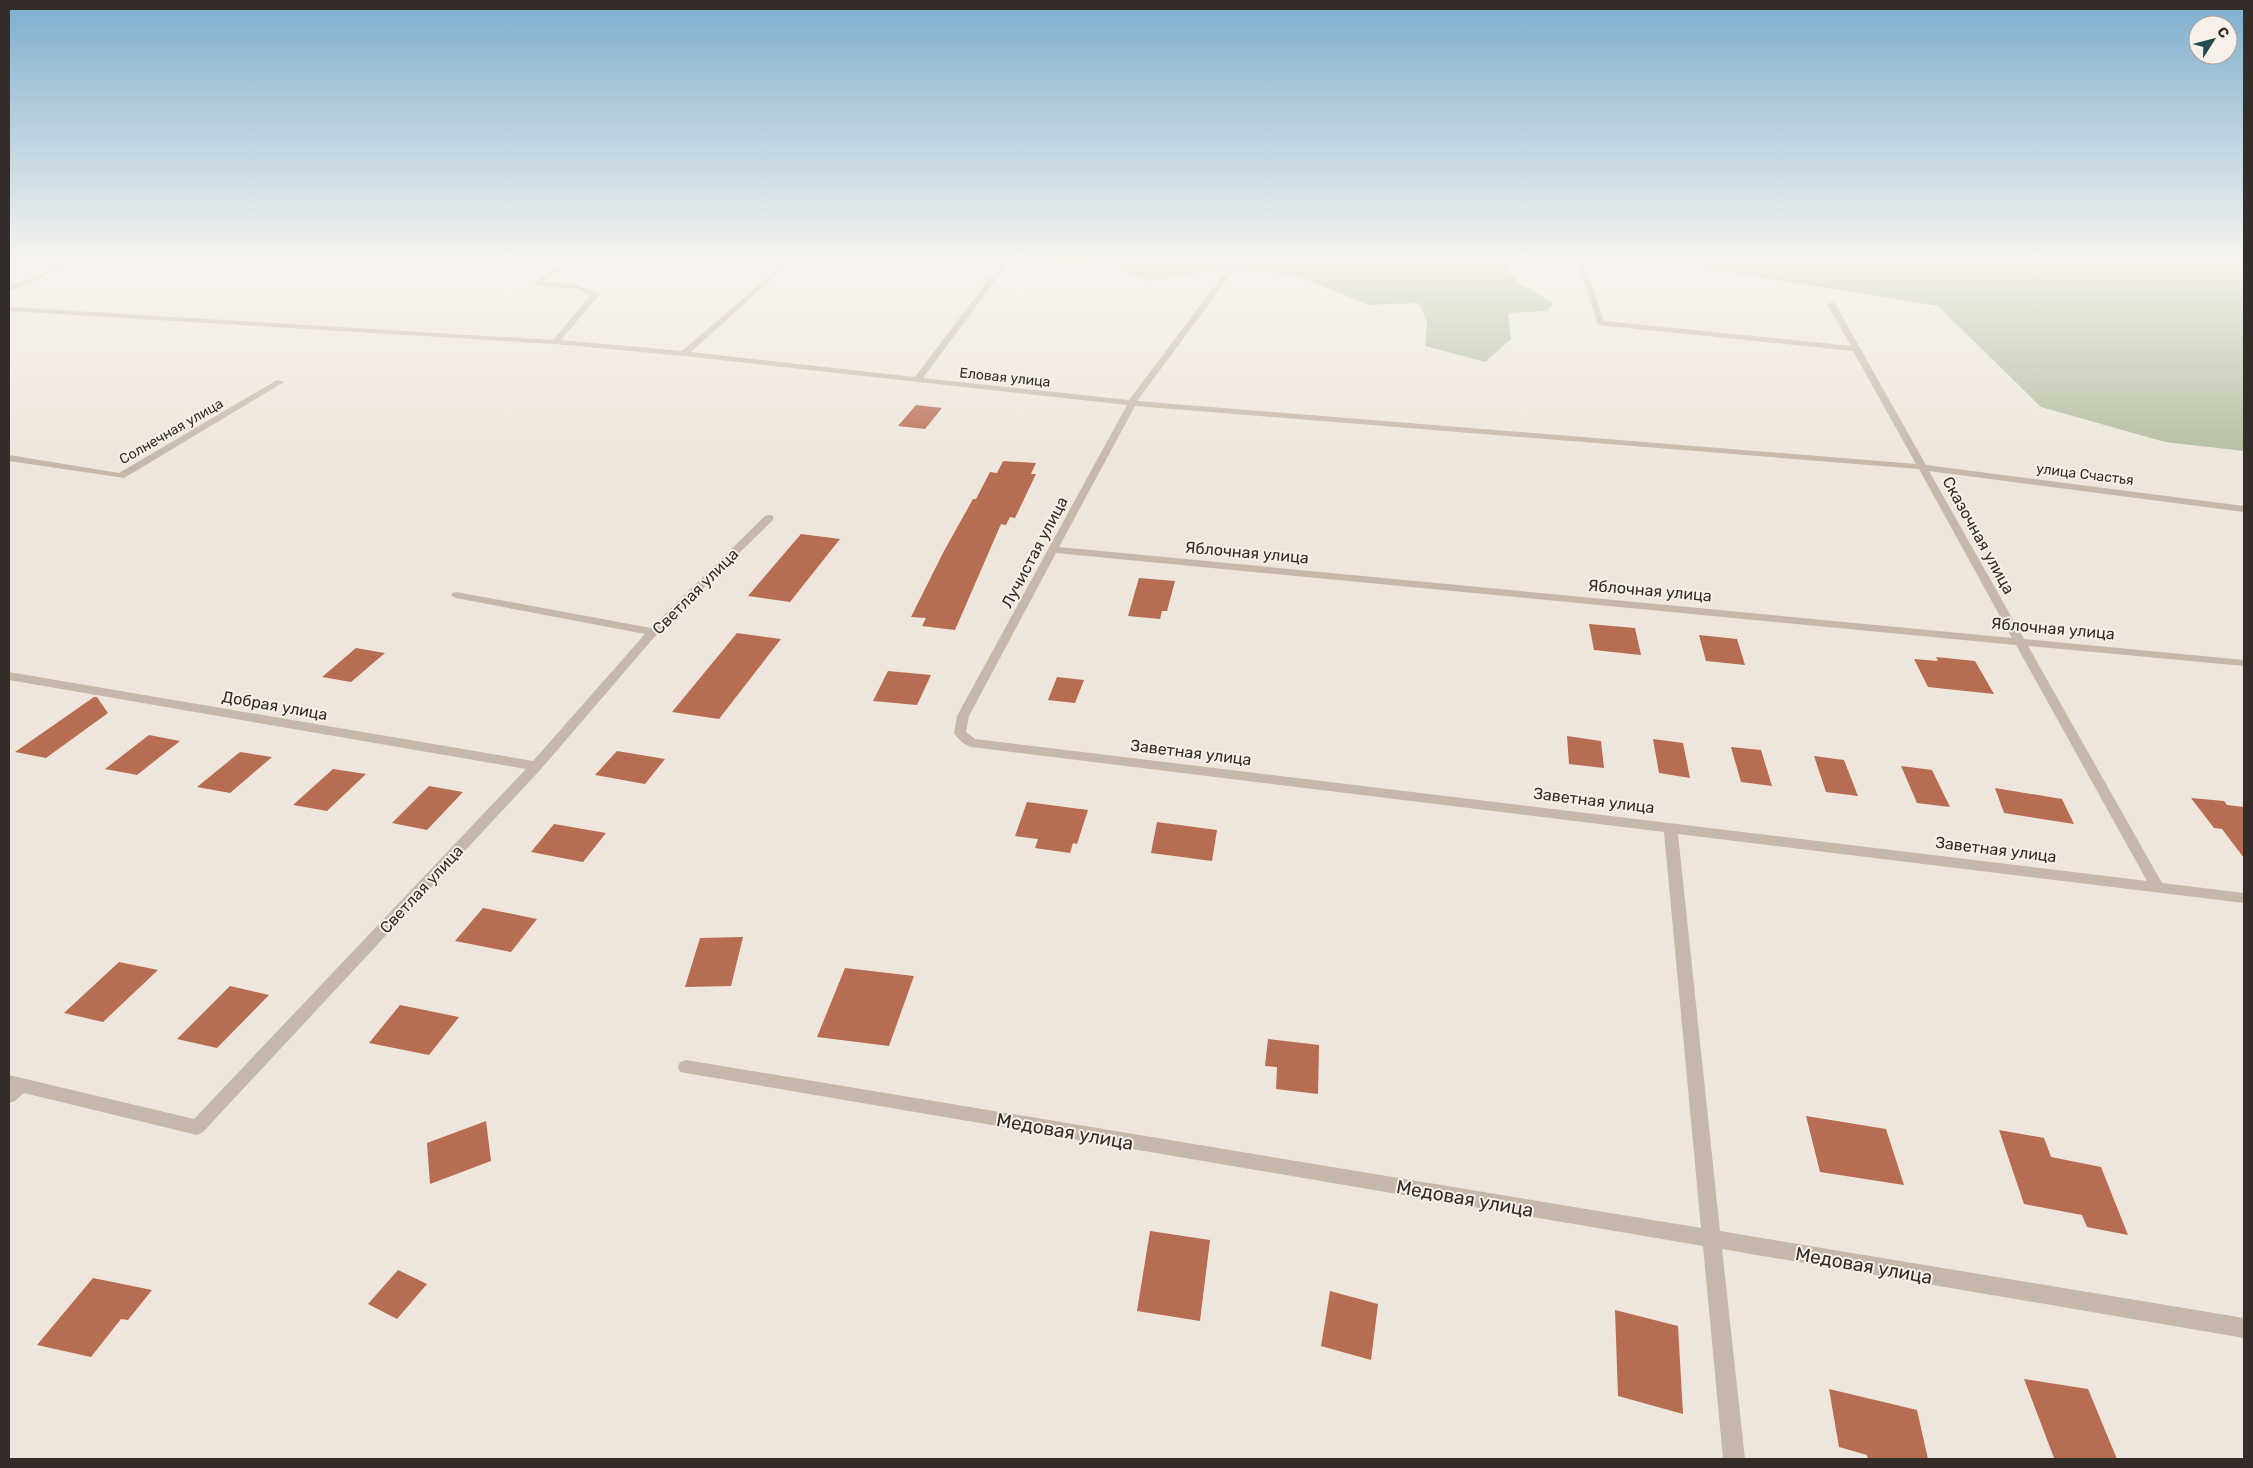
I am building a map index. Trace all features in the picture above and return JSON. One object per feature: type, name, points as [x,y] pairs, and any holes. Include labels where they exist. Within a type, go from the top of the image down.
[{"type":"street","name":"Еловая улица","points":[[299,327],[555,342],[684,354],[1131,403],[1923,467]]},
{"type":"street","points":[[555,342],[568,327]]},
{"type":"street","points":[[684,354],[715,327]]},
{"type":"street","points":[[918,380],[958,327]]},
{"type":"street","name":"Лучистая улица","points":[[963,716],[1131,403],[1189,327]]},
{"type":"street","points":[[1637,327],[1856,348]]},
{"type":"street","name":"Сказочная улица","points":[[1844,327],[2157,886]]},
{"type":"street","name":"Солнечная улица","points":[[9,458],[121,476],[280,382]]},
{"type":"street","name":"улица Счастья","points":[[1923,467],[2244,509]]},
{"type":"street","name":"Светлая улица","points":[[13,1088],[197,1127],[536,766],[653,632],[769,518]]},
{"type":"street","name":"Яблочная улица","points":[[1052,550],[2244,663]]},
{"type":"street","points":[[456,595],[653,632]]},
{"type":"street","name":"Добрая улица","points":[[9,676],[536,766]]},
{"type":"street","name":"Заветная улица","points":[[963,716],[960,733],[971,743],[2244,898]]},
{"type":"street","points":[[1670,827],[1734,1459]]},
{"type":"street","name":"Медовая улица","points":[[686,1067],[2244,1328]]},
{"type":"green space","points":[[1427,327],[1510,327],[1511,339],[1485,362],[1425,346]]},
{"type":"green space","points":[[1959,327],[2244,327],[2244,451],[2165,442],[2041,407]]},
{"type":"building","points":[[916,405],[942,408],[925,429],[898,426]]},
{"type":"building","points":[[1003,461],[1036,463],[1031,474],[1036,474],[1015,518],[1010,517],[1006,525],[1001,524],[955,630],[922,626],[926,618],[911,617],[973,499],[976,499],[990,472],[997,473]]},
{"type":"building","points":[[801,534],[840,539],[790,602],[748,596]]},
{"type":"building","points":[[1139,578],[1175,581],[1167,611],[1162,611],[1160,619],[1128,616]]},
{"type":"building","points":[[1589,624],[1635,628],[1641,655],[1594,650]]},
{"type":"building","points":[[737,633],[781,639],[719,719],[672,712]]},
{"type":"building","points":[[1699,635],[1737,639],[1745,665],[1706,661]]},
{"type":"building","points":[[356,648],[385,653],[351,682],[322,677]]},
{"type":"building","points":[[1936,657],[1975,661],[1994,694],[1928,687],[1914,659],[1938,661]]},
{"type":"building","points":[[888,671],[931,675],[917,705],[873,701]]},
{"type":"building","points":[[1057,677],[1084,680],[1075,703],[1048,700]]},
{"type":"building","points":[[94,697],[97,697],[108,713],[46,758],[15,752]]},
{"type":"building","points":[[149,735],[180,741],[137,775],[105,769]]},
{"type":"building","points":[[1567,736],[1601,741],[1604,768],[1569,764]]},
{"type":"building","points":[[1653,739],[1683,743],[1690,778],[1659,773]]},
{"type":"building","points":[[1731,747],[1761,750],[1772,786],[1741,782]]},
{"type":"building","points":[[617,751],[665,759],[645,784],[595,775]]},
{"type":"building","points":[[240,752],[272,757],[230,793],[197,787]]},
{"type":"building","points":[[1814,756],[1844,760],[1858,796],[1826,792]]},
{"type":"building","points":[[1901,766],[1932,770],[1950,807],[1917,803]]},
{"type":"building","points":[[333,769],[366,774],[327,811],[293,805]]},
{"type":"building","points":[[429,786],[463,792],[427,830],[392,823]]},
{"type":"building","points":[[1995,788],[2062,799],[2074,824],[2004,813]]},
{"type":"building","points":[[2191,798],[2224,801],[2227,805],[2244,807],[2244,858],[2222,829],[2214,828]]},
{"type":"building","points":[[1027,802],[1088,810],[1077,844],[1073,843],[1070,853],[1035,848],[1038,839],[1015,836]]},
{"type":"building","points":[[1157,822],[1217,830],[1212,861],[1151,853]]},
{"type":"building","points":[[554,824],[606,833],[583,862],[531,852]]},
{"type":"building","points":[[483,908],[537,919],[511,952],[455,941]]},
{"type":"building","points":[[743,937],[731,986],[685,987],[700,938]]},
{"type":"building","points":[[119,962],[158,970],[103,1022],[64,1013]]},
{"type":"building","points":[[845,968],[914,976],[889,1046],[817,1037]]},
{"type":"building","points":[[230,986],[269,995],[217,1048],[177,1039]]},
{"type":"building","points":[[400,1005],[459,1017],[429,1055],[369,1043]]},
{"type":"building","points":[[1268,1039],[1319,1045],[1318,1094],[1276,1089],[1277,1067],[1265,1066]]},
{"type":"building","points":[[1806,1116],[1886,1129],[1904,1185],[1820,1172]]},
{"type":"building","points":[[486,1121],[491,1161],[430,1184],[427,1143]]},
{"type":"building","points":[[1999,1130],[2044,1138],[2051,1157],[2101,1167],[2128,1235],[2087,1227],[2082,1215],[2024,1204]]},
{"type":"building","points":[[1150,1231],[1210,1240],[1200,1321],[1137,1311]]},
{"type":"building","points":[[398,1270],[427,1284],[397,1319],[368,1304]]},
{"type":"building","points":[[93,1278],[152,1290],[128,1320],[121,1319],[91,1357],[37,1345]]},
{"type":"building","points":[[1330,1291],[1378,1304],[1371,1360],[1321,1346]]},
{"type":"building","points":[[1615,1310],[1678,1326],[1683,1414],[1618,1396]]},
{"type":"building","points":[[2024,1379],[2088,1389],[2117,1459],[2054,1458]]},
{"type":"building","points":[[1829,1389],[1917,1410],[1928,1459],[1868,1459],[1867,1455],[1839,1447]]}]
